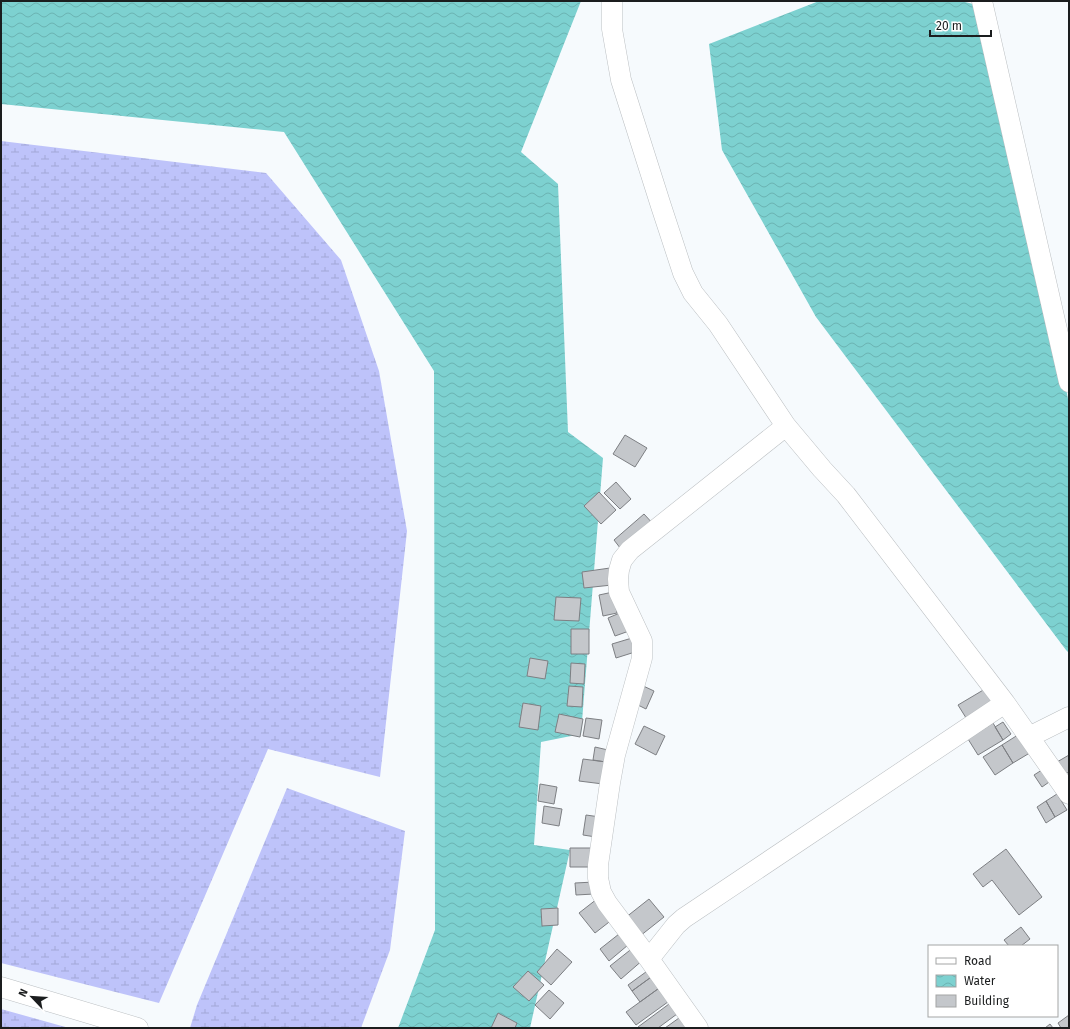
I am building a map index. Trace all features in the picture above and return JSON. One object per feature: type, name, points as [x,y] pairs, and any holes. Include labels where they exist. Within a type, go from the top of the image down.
[{"type":"street","points":[[612,1],[612,29],[621,80],[660,206],[683,273],[692,293],[718,324],[786,426],[846,495],[1005,703],[1069,794]]},
{"type":"street","points":[[982,1],[1069,382]]},
{"type":"street","points":[[698,1028],[607,903],[601,892],[598,878],[598,865],[615,755],[642,658],[642,642],[619,592],[619,570],[622,560],[630,550],[786,426]]},
{"type":"street","points":[[649,959],[676,925],[684,918],[1005,703]]},
{"type":"street","points":[[1029,737],[1069,717]]},
{"type":"street","points":[[1,987],[138,1028]]},
{"type":"green space","points":[[1,141],[266,173],[341,260],[379,371],[407,531],[380,777],[268,749],[159,1003],[1,963]]},
{"type":"green space","points":[[287,788],[405,831],[390,950],[361,1028],[190,1028],[197,1005]]},
{"type":"green space","points":[[1,1009],[69,1028],[1,1028]]},
{"type":"water","points":[[1,1],[581,1],[521,152],[558,184],[568,432],[603,458],[581,734],[541,742],[534,845],[570,850],[530,1028],[398,1028],[435,930],[434,371],[284,132],[1,104]]},
{"type":"water","points":[[819,1],[961,1],[977,5],[999,50],[1069,404],[1069,653],[816,317],[722,150],[709,44]]},
{"type":"building","points":[[625,435],[647,448],[635,467],[613,454]]},
{"type":"building","points":[[616,482],[631,499],[620,509],[604,493]]},
{"type":"building","points":[[599,492],[616,510],[601,524],[584,506]]},
{"type":"building","points":[[644,514],[655,526],[624,553],[614,540]]},
{"type":"building","points":[[610,568],[612,585],[584,588],[582,572]]},
{"type":"building","points":[[613,592],[617,613],[603,616],[599,595]]},
{"type":"building","points":[[556,597],[581,598],[579,621],[554,620]]},
{"type":"building","points":[[622,612],[629,631],[615,636],[608,618]]},
{"type":"building","points":[[571,629],[589,629],[589,654],[571,654]]},
{"type":"building","points":[[632,638],[635,652],[616,658],[612,644]]},
{"type":"building","points":[[530,658],[548,661],[545,679],[527,676]]},
{"type":"building","points":[[571,663],[585,664],[584,684],[570,683]]},
{"type":"building","points":[[639,684],[654,691],[646,709],[630,701]]},
{"type":"building","points":[[569,686],[583,687],[582,707],[567,706]]},
{"type":"building","points":[[985,689],[995,704],[968,721],[958,705]]},
{"type":"building","points":[[523,703],[541,706],[538,730],[519,727]]},
{"type":"building","points":[[559,714],[583,719],[580,737],[555,732]]},
{"type":"building","points":[[586,718],[602,720],[599,739],[583,736]]},
{"type":"building","points":[[1003,722],[1011,734],[1003,740],[995,727]]},
{"type":"building","points":[[993,723],[1003,740],[978,755],[968,739]]},
{"type":"building","points":[[644,726],[665,736],[656,755],[635,744]]},
{"type":"building","points":[[1021,733],[1033,751],[1013,763],[1002,745]]},
{"type":"building","points":[[1002,745],[1013,763],[995,775],[983,757]]},
{"type":"building","points":[[595,747],[608,750],[606,762],[593,760]]},
{"type":"building","points":[[1069,755],[1069,772],[1065,774],[1057,762]]},
{"type":"building","points":[[583,759],[606,762],[603,784],[579,781]]},
{"type":"building","points":[[1045,768],[1052,780],[1042,787],[1034,775]]},
{"type":"building","points":[[540,784],[557,787],[554,804],[538,801]]},
{"type":"building","points":[[1057,794],[1067,810],[1055,817],[1046,801]]},
{"type":"building","points":[[1046,801],[1055,817],[1046,823],[1037,807]]},
{"type":"building","points":[[544,806],[562,809],[559,826],[542,823]]},
{"type":"building","points":[[586,815],[600,817],[596,837],[583,835]]},
{"type":"building","points":[[570,848],[591,848],[591,867],[570,867]]},
{"type":"building","points":[[1006,849],[1042,897],[1019,915],[992,880],[983,887],[973,874]]},
{"type":"building","points":[[594,882],[594,894],[576,895],[575,883]]},
{"type":"building","points":[[597,899],[613,919],[595,933],[579,913]]},
{"type":"building","points":[[649,899],[664,917],[640,936],[625,918]]},
{"type":"building","points":[[558,908],[558,925],[542,926],[541,909]]},
{"type":"building","points":[[1021,927],[1030,939],[1022,945],[1008,945],[1004,940]]},
{"type":"building","points":[[619,934],[628,945],[609,961],[600,949]]},
{"type":"building","points":[[634,947],[644,959],[621,979],[610,966]]},
{"type":"building","points":[[557,949],[572,962],[551,985],[537,972]]},
{"type":"building","points":[[650,969],[654,975],[632,991],[628,985]]},
{"type":"building","points":[[528,971],[544,985],[529,1001],[513,987]]},
{"type":"building","points":[[654,975],[662,986],[640,1002],[632,991]]},
{"type":"building","points":[[662,986],[672,999],[636,1025],[626,1012]]},
{"type":"building","points":[[549,990],[564,1003],[550,1019],[535,1005]]},
{"type":"building","points":[[669,1004],[677,1014],[658,1028],[638,1027]]},
{"type":"building","points":[[498,1013],[517,1023],[515,1028],[491,1028]]},
{"type":"building","points":[[1069,1015],[1069,1028],[1061,1028],[1058,1023]]},
{"type":"building","points":[[679,1018],[686,1027],[665,1028]]},
{"type":"building","points":[[1050,1024],[1053,1028],[1045,1028]]}]
